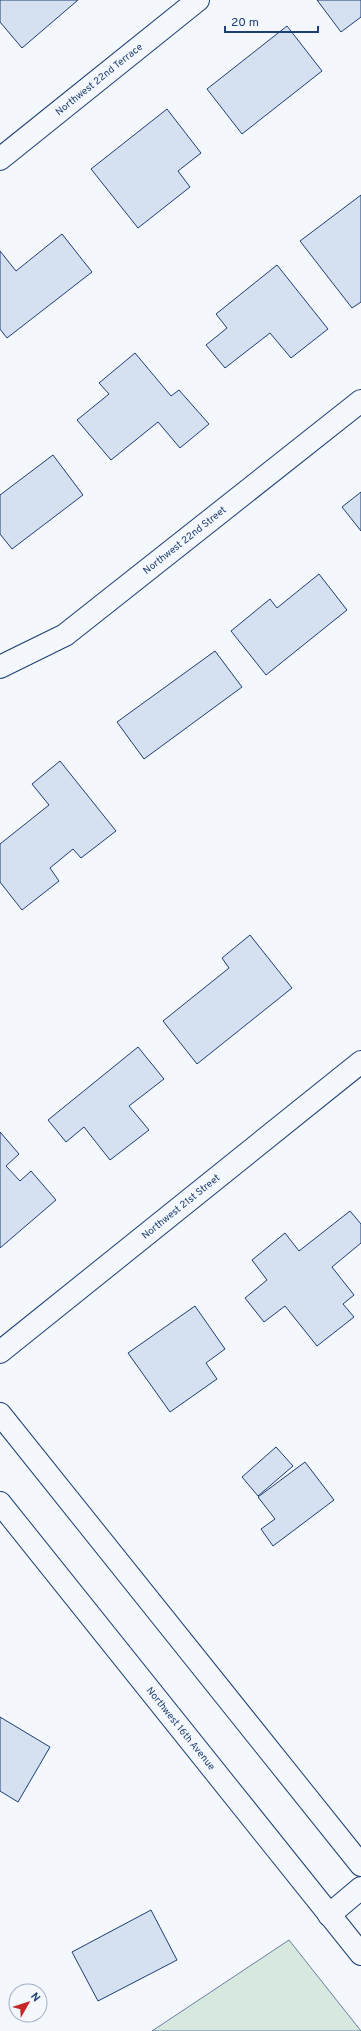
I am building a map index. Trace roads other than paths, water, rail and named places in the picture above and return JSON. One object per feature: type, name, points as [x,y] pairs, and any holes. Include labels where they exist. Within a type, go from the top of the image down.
[{"type":"street","name":"Northwest 22nd Terrace","points":[[0,159],[198,0]]},
{"type":"street","name":"Northwest 22nd Street","points":[[2,662],[65,635],[361,401]]},
{"type":"street","name":"Northwest 21st Street","points":[[0,1352],[361,1062]]},
{"type":"street","points":[[0,1414],[361,1865]]},
{"type":"street","name":"Northwest 16th Avenue","points":[[0,1503],[361,1954]]},
{"type":"street","points":[[329,1915],[361,1888]]}]
